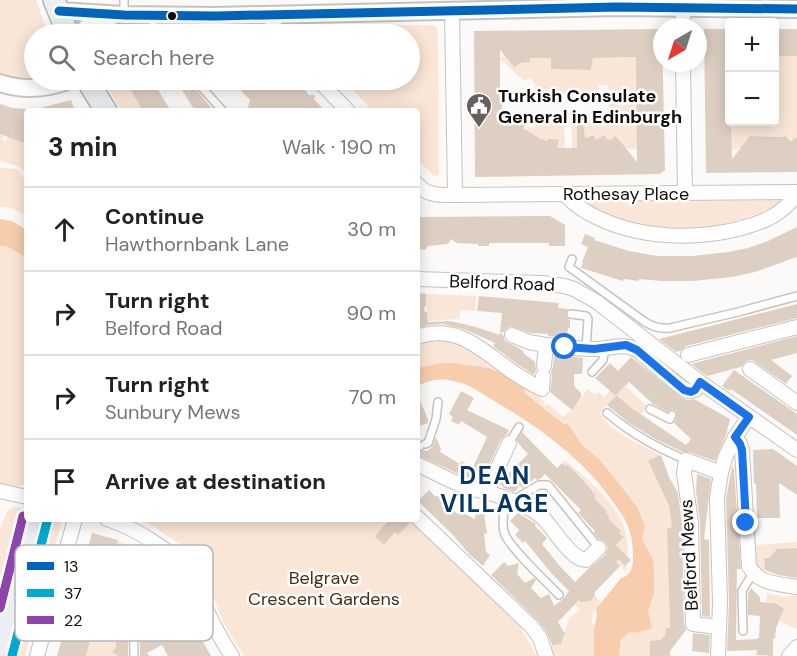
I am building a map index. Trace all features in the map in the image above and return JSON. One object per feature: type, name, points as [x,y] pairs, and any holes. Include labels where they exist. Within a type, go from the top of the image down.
[{"type":"main road","points":[[56,6],[64,24]]},
{"type":"main road","points":[[86,90],[90,108]]},
{"type":"main road","points":[[92,90],[104,108]]},
{"type":"main road","points":[[28,545],[34,522]]},
{"type":"main road","points":[[0,656],[15,597]]},
{"type":"street","points":[[56,6],[121,10],[152,15],[216,16],[561,4],[683,4],[797,9]]},
{"type":"street","points":[[453,7],[455,195]]},
{"type":"street","points":[[93,24],[121,10]]},
{"type":"street","points":[[268,14],[274,24]]},
{"type":"street","points":[[683,72],[685,193]]},
{"type":"street","points":[[0,83],[24,87]]},
{"type":"street","points":[[328,90],[345,108]]},
{"type":"street","name":"Rothesay Place","points":[[420,187],[432,194],[455,195],[797,194]]},
{"type":"street","points":[[564,194],[588,213],[618,226],[649,233],[679,235],[713,234],[758,223],[780,212],[797,194]]},
{"type":"street","name":"Belford Road","points":[[420,279],[542,283],[574,289],[597,302],[700,382],[797,450]]},
{"type":"street","points":[[688,355],[797,327]]},
{"type":"street","points":[[420,337],[436,333],[458,337],[480,348],[508,369],[542,389],[548,343]]},
{"type":"street","points":[[512,334],[526,341],[586,349],[630,346],[683,392],[695,390],[700,382]]},
{"type":"street","points":[[750,369],[797,403]]},
{"type":"street","points":[[718,656],[720,602],[717,498],[725,458],[735,437],[749,417]]},
{"type":"street","points":[[735,437],[742,450],[749,566],[756,575],[775,584],[797,587]]},
{"type":"street","points":[[487,492],[509,443]]},
{"type":"street","points":[[686,460],[721,473]]},
{"type":"street","name":"Belford Mews","points":[[686,460],[684,473],[690,523],[693,624],[719,627]]},
{"type":"street","points":[[420,465],[458,483],[509,500],[532,511],[543,519],[580,560],[586,560],[599,548]]},
{"type":"street","points":[[0,506],[2,491],[24,496]]},
{"type":"street","points":[[420,520],[537,633],[546,656]]},
{"type":"street","points":[[68,545],[74,522]]},
{"type":"street","points":[[115,522],[157,544]]},
{"type":"street","points":[[213,624],[232,656]]},
{"type":"street","points":[[37,656],[41,641]]},
{"type":"street","points":[[789,656],[797,647]]},
{"type":"lane","points":[[152,15],[153,24]]},
{"type":"lane","points":[[204,90],[220,108]]},
{"type":"lane","points":[[573,259],[569,267],[645,322],[661,329],[797,296]]},
{"type":"lane","points":[[571,314],[586,316],[588,319],[586,349]]},
{"type":"lane","points":[[592,372],[603,360],[605,348]]},
{"type":"lane","points":[[420,446],[428,443],[436,419],[438,402]]},
{"type":"lane","points":[[650,409],[670,419],[672,415]]},
{"type":"lane","points":[[608,412],[634,434],[686,460]]},
{"type":"lane","points":[[509,443],[516,427]]},
{"type":"lane","points":[[559,595],[506,538],[503,525],[509,500],[539,485],[548,485],[599,548]]},
{"type":"lane","points":[[743,631],[742,591],[756,575]]},
{"type":"lane","points":[[134,641],[134,656]]},
{"type":"green space","points":[[0,0],[36,0],[44,24],[24,24],[24,78],[0,73]]},
{"type":"green space","points":[[420,25],[431,25],[436,27],[438,32],[439,173],[436,177],[420,162],[420,108],[370,108],[353,90],[420,90]]},
{"type":"green space","points":[[779,56],[797,56],[797,137],[792,145],[792,140],[786,136],[780,138],[771,136],[769,146],[756,146],[761,136],[750,136],[741,149],[730,149],[731,126],[779,126]]},
{"type":"green space","points":[[498,57],[509,57],[519,63],[530,62],[530,58],[551,58],[551,69],[591,70],[593,58],[636,57],[638,147],[636,149],[625,148],[617,136],[608,140],[604,135],[599,138],[599,144],[594,135],[588,137],[591,142],[577,134],[580,148],[572,148],[571,119],[609,119],[608,85],[599,85],[598,95],[541,95],[541,90],[535,89],[535,84],[530,78],[524,81]]},
{"type":"green space","points":[[109,90],[131,90],[141,108],[119,108]]},
{"type":"green space","points":[[540,121],[564,121],[565,149],[557,149],[553,138],[549,137],[541,149],[545,140],[535,136],[533,139],[500,151],[529,126],[533,129]]},
{"type":"green space","points":[[9,133],[24,135],[21,142],[24,143],[24,170],[0,161],[0,134],[3,135],[2,140],[6,141]]},
{"type":"green space","points":[[0,168],[17,169],[24,179],[24,215],[12,208],[0,207]]},
{"type":"green space","points":[[779,200],[782,202],[772,208],[732,222],[691,228],[670,228],[630,221],[590,207],[588,204],[589,202]]},
{"type":"green space","points":[[0,246],[8,247],[24,256],[24,485],[11,486],[0,483]]},
{"type":"green space","points":[[426,294],[476,296],[475,311],[461,310],[459,319],[428,321]]},
{"type":"green space","points":[[444,336],[483,355],[482,359],[510,377],[492,369],[464,364],[441,363],[420,367],[420,340]]},
{"type":"green space","points":[[625,386],[647,406],[641,415],[616,395],[600,413],[619,432],[661,455],[648,462],[669,506],[672,527],[667,529],[670,626],[686,625],[686,628],[666,628],[665,635],[660,642],[650,641],[650,656],[619,656],[625,636],[632,632],[652,628],[648,610],[654,594],[653,559],[642,539],[645,526],[637,507],[599,459],[582,445],[569,426],[524,391],[526,387],[545,402],[543,404],[545,406],[548,404],[563,417],[572,410],[588,389],[595,395],[598,392],[604,397],[610,391],[622,389]]},
{"type":"green space","points":[[565,460],[600,492],[621,520],[627,540],[626,572],[616,562],[624,553],[616,545],[623,537],[606,519],[609,516],[607,511],[593,499],[593,490],[585,482],[583,483],[568,465],[562,463]]},
{"type":"green space","points":[[15,507],[21,508],[0,586],[0,530],[7,511]]},
{"type":"green space","points":[[49,522],[61,522],[55,545],[43,545]]},
{"type":"green space","name":"Belgrave Crescent Gardens","points":[[146,522],[383,522],[398,535],[412,522],[516,620],[537,656],[244,656],[224,624],[213,596],[213,545],[182,545]]},
{"type":"green space","points":[[118,540],[126,545],[117,545]]},
{"type":"green space","points":[[797,542],[797,547],[793,549],[778,549],[773,557],[764,558],[765,571],[757,563],[756,545]]},
{"type":"green space","points":[[767,593],[784,597],[797,595],[797,629],[779,620],[784,607],[766,602]]},
{"type":"green space","points":[[594,595],[601,602],[593,614],[594,656],[552,656],[551,645],[561,644],[569,618],[580,610],[575,605],[580,600],[590,601]]},
{"type":"green space","points":[[18,641],[29,641],[25,656],[14,656]]},
{"type":"green space","points":[[90,641],[118,641],[112,652],[117,656],[86,656]]},
{"type":"shaded area","points":[[0,219],[12,221],[24,228],[24,256],[8,247],[0,246]]},
{"type":"shaded area","points":[[453,363],[489,368],[526,387],[524,392],[564,424],[569,425],[582,445],[599,459],[637,507],[645,526],[642,539],[653,559],[654,594],[648,610],[652,628],[628,633],[621,640],[619,656],[594,656],[594,630],[596,609],[621,578],[630,573],[632,567],[632,539],[623,517],[590,474],[544,434],[511,411],[459,382],[439,380],[420,385],[420,367]]},
{"type":"building","points":[[653,29],[653,72],[663,72],[665,170],[660,174],[475,177],[474,31]],"holes":[[[500,50],[514,67],[520,63],[530,62],[530,58],[551,58],[551,69],[591,70],[593,58],[636,57],[637,162],[616,136],[611,140],[604,135],[596,140],[594,135],[585,138],[583,122],[577,123],[577,148],[557,148],[559,140],[548,138],[547,141],[542,140],[523,128],[531,121],[528,112],[502,117]]]},
{"type":"building","points":[[707,29],[725,29],[725,126],[731,126],[732,159],[750,136],[786,136],[791,141],[797,137],[797,172],[706,173],[705,72],[707,72]]},
{"type":"building","points":[[779,29],[797,29],[797,56],[779,56]]},
{"type":"building","points":[[131,90],[158,90],[169,108],[141,108]]},
{"type":"building","points":[[182,90],[196,90],[211,108],[193,108]]},
{"type":"building","points":[[240,90],[305,90],[309,95],[315,95],[314,99],[322,108],[248,108],[250,100]]},
{"type":"building","points":[[71,100],[74,108],[40,108]]},
{"type":"building","points":[[0,104],[24,109],[24,143],[0,134]]},
{"type":"building","points":[[550,216],[565,225],[565,246],[549,246],[549,243],[489,243],[489,246],[478,246],[478,244],[457,243],[451,239],[448,244],[428,246],[425,250],[420,249],[420,217]]},
{"type":"building","points":[[797,227],[797,257],[755,272],[732,277],[693,281],[624,279],[623,281],[581,268],[588,247],[581,244],[585,234],[595,238],[594,240],[629,251],[657,256],[692,256],[748,248]]},
{"type":"building","points":[[420,293],[426,294],[424,311],[427,312],[428,322],[450,321],[500,335],[500,332],[505,341],[519,348],[535,362],[534,375],[493,346],[495,343],[466,330],[443,324],[420,327]]},
{"type":"building","points":[[479,296],[559,303],[558,308],[568,309],[566,316],[570,320],[570,328],[568,328],[567,338],[560,340],[548,334],[530,333],[511,326],[504,332],[500,332],[502,313],[477,311]]},
{"type":"building","points":[[797,304],[797,318],[686,346],[680,351],[676,352],[659,339]]},
{"type":"building","points":[[797,336],[797,353],[771,360],[792,376],[786,384],[752,360],[746,361],[741,367],[707,376],[691,364]]},
{"type":"building","points":[[559,353],[564,356],[583,358],[582,374],[574,374],[574,386],[581,393],[581,397],[572,410],[550,392],[554,355]]},
{"type":"building","points":[[631,357],[682,398],[694,399],[730,419],[715,461],[683,452],[657,440],[629,423],[607,405],[616,396],[595,378],[610,363],[618,371]],"holes":[[[629,382],[653,404],[668,412],[672,409],[676,411],[677,417],[674,423],[691,439],[686,445],[616,395]]]},
{"type":"building","points":[[734,370],[797,414],[797,435],[731,389],[729,391],[722,386]]},
{"type":"building","points":[[461,391],[474,398],[467,410],[509,430],[501,439],[482,482],[420,456],[420,452],[427,451],[432,447],[436,437],[440,452],[460,464],[461,461],[473,467],[487,437],[461,421],[459,425],[451,421],[453,417],[449,414]]},
{"type":"building","points":[[420,401],[428,419],[428,423],[420,426]]},
{"type":"building","points":[[522,432],[557,468],[562,463],[568,465],[593,491],[596,496],[594,498],[607,511],[608,518],[624,537],[616,545],[631,560],[625,566],[619,559],[616,562],[620,566],[595,592],[594,597],[590,601],[581,602],[579,600],[558,622],[565,632],[561,644],[552,645],[538,621],[491,575],[504,562],[508,566],[519,563],[517,574],[525,583],[534,578],[536,580],[531,588],[541,598],[549,594],[554,606],[569,591],[525,541],[523,543],[515,535],[519,530],[510,521],[518,513],[536,524],[535,526],[547,538],[542,544],[575,582],[605,555],[608,547],[578,513],[581,510],[545,474],[540,479],[535,478],[523,488],[520,486],[514,492],[500,484],[528,454],[517,440]]},
{"type":"building","points":[[773,449],[797,466],[797,495],[779,483],[780,518],[757,518],[753,450]]},
{"type":"building","points":[[661,455],[678,493],[682,524],[686,630],[670,651],[670,656],[650,656],[650,641],[661,640],[666,628],[670,628],[667,529],[672,527],[669,506],[648,461]]},
{"type":"building","points":[[732,467],[734,469],[741,569],[737,569],[736,640],[759,638],[760,616],[748,615],[748,593],[751,588],[760,597],[760,602],[775,603],[784,608],[776,628],[775,639],[773,638],[773,656],[756,655],[757,650],[727,651],[729,602],[726,499]]},
{"type":"building","points":[[697,474],[711,479],[704,539],[709,540],[710,617],[702,616]]},
{"type":"building","points":[[429,490],[435,496],[442,497],[442,504],[452,514],[454,511],[457,514],[459,511],[475,519],[476,512],[484,513],[487,534],[484,533],[486,552],[490,555],[483,566],[420,503],[420,499]]},
{"type":"building","points":[[387,522],[410,523],[398,535],[395,532],[384,545],[375,537]]},
{"type":"building","points":[[92,533],[118,540],[117,545],[89,545]]},
{"type":"building","points":[[797,548],[797,578],[765,570],[764,558],[769,558],[777,549]]},
{"type":"building","points":[[693,633],[710,635],[709,653],[692,651]]},
{"type":"building","points":[[61,641],[90,641],[86,656],[57,656]]},
{"type":"building","points":[[116,641],[128,641],[128,656],[118,656],[112,652],[116,647]]},
{"type":"building","points":[[140,641],[203,641],[211,656],[168,656],[162,645],[147,653],[149,656],[140,656]]},
{"type":"transit line","name":"13","points":[[59,11],[124,15],[216,16],[617,7],[797,9]]},
{"type":"transit line","name":"22","points":[[16,545],[23,516]]},
{"type":"transit line","name":"37","points":[[41,545],[47,522]]},
{"type":"transit line","name":"22","points":[[0,608],[15,548]]},
{"type":"transit line","name":"37","points":[[12,656],[16,641]]},
{"type":"place","name":"Turkish Consulate General in Edinburgh","points":[[479,129]]},
{"type":"district","name":"DEAN VILLAGE","points":[[495,489]]},
{"type":"route","points":[[565,347],[594,349],[630,346],[684,390],[691,392],[700,382],[749,417],[735,437],[742,450],[746,523]]}]
